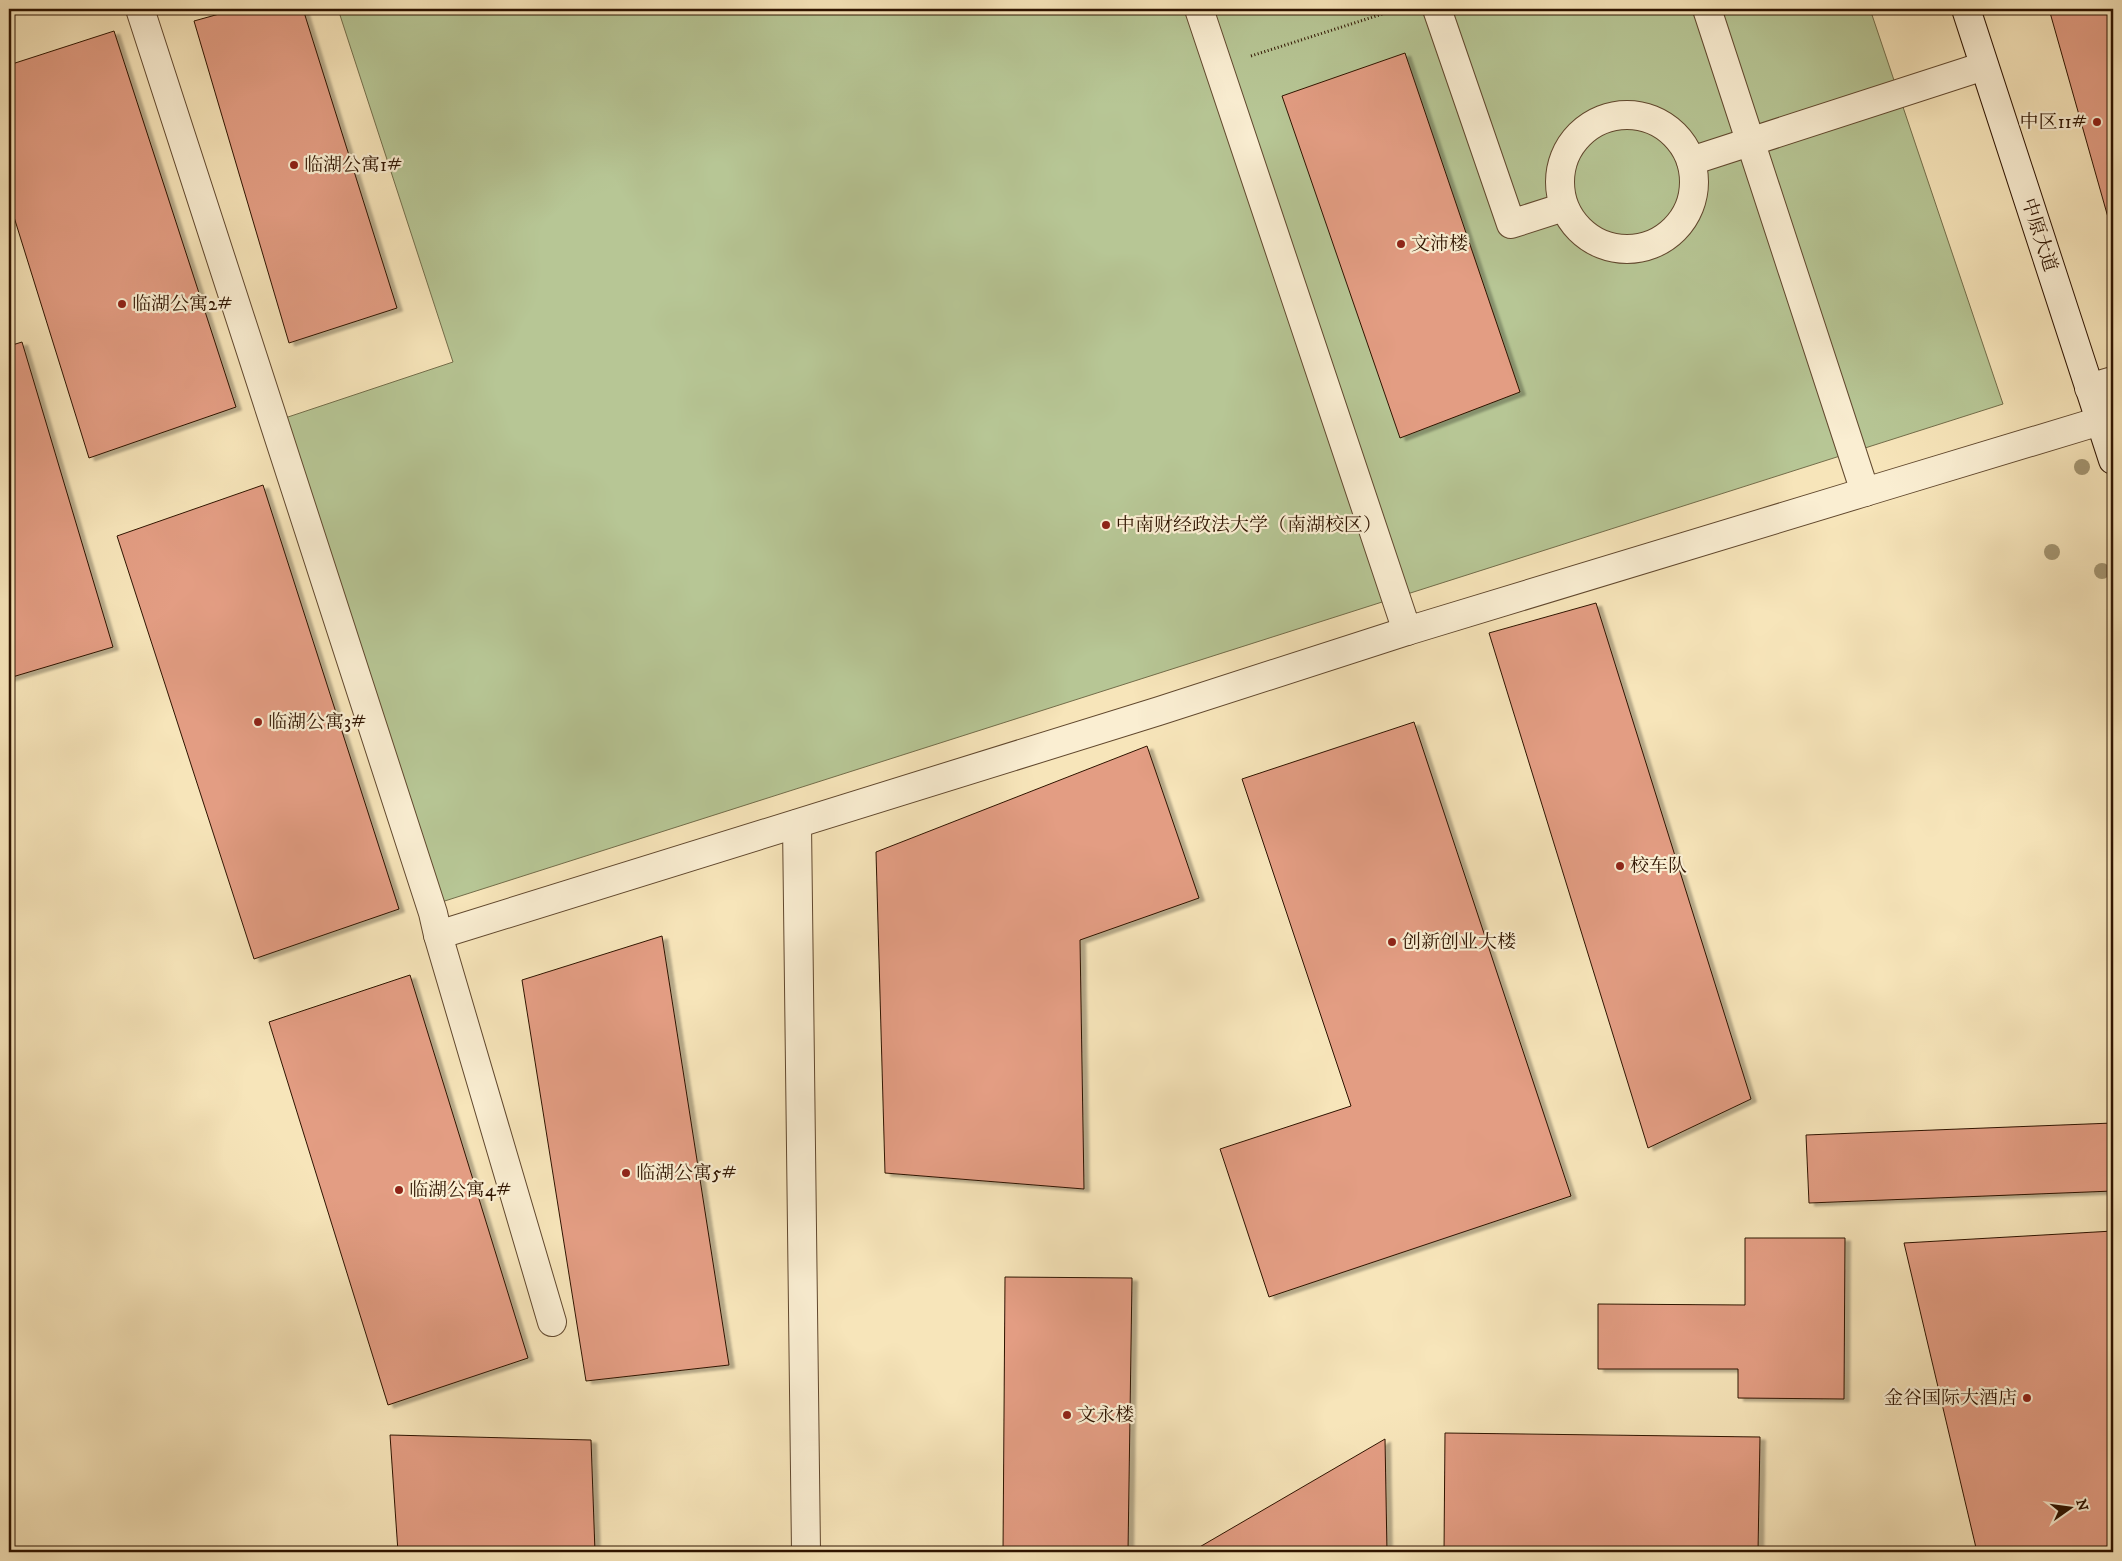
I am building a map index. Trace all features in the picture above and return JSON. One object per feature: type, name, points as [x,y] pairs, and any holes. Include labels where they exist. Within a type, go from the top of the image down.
[{"type":"street","points":[[140,9],[433,913],[552,1322]]},
{"type":"street","points":[[1199,9],[1407,631]]},
{"type":"street","points":[[1437,9],[1512,224],[1564,207]]},
{"type":"street","points":[[1707,9],[1865,492]]},
{"type":"street","name":"中原大道","points":[[1966,9],[1984,66],[2101,385],[2100,421],[2113,460]]},
{"type":"street","points":[[1691,161],[1984,66]]},
{"type":"street","points":[[1624,114],[1646,117],[1665,127],[1681,141],[1691,161],[1695,182],[1691,203],[1682,223],[1666,238],[1647,247],[1624,250],[1602,245],[1583,233],[1564,207],[1561,194],[1561,170],[1568,149],[1583,131],[1602,120],[1624,114]]},
{"type":"street","points":[[438,935],[797,824],[1407,631],[2100,421]]},
{"type":"street","points":[[797,824],[806,1552]]},
{"type":"path","points":[[1218,67],[1398,9]]},
{"type":"green space","points":[[338,9],[1870,9],[2003,404],[429,906],[273,422],[453,362]]},
{"type":"building","name":"临湖公寓1#","points":[[237,9],[303,9],[397,308],[289,343],[194,21]]},
{"type":"building","name":"中区11#","points":[[2049,9],[2113,9],[2113,235]]},
{"type":"building","name":"临湖公寓2#","points":[[114,31],[236,407],[89,458],[9,201],[9,65]]},
{"type":"building","name":"文沛楼","points":[[1405,53],[1520,392],[1400,438],[1282,96]]},
{"type":"building","points":[[22,342],[113,647],[9,678],[9,346]]},
{"type":"building","name":"临湖公寓3#","points":[[263,485],[399,909],[254,959],[117,536]]},
{"type":"building","name":"校车队","points":[[1596,603],[1751,1099],[1648,1148],[1489,633]]},
{"type":"building","name":"创新创业大楼","points":[[1414,722],[1571,1196],[1269,1297],[1220,1149],[1351,1106],[1242,779]]},
{"type":"building","points":[[1147,746],[1199,898],[1080,940],[1084,1189],[885,1173],[876,852]]},
{"type":"building","name":"临湖公寓5#","points":[[662,936],[729,1365],[586,1381],[522,980]]},
{"type":"building","name":"临湖公寓4#","points":[[410,975],[528,1358],[388,1405],[269,1022]]},
{"type":"building","points":[[2113,1123],[2113,1191],[1809,1203],[1806,1135]]},
{"type":"building","name":"金谷国际大酒店","points":[[2113,1231],[2113,1552],[1977,1552],[1904,1243]]},
{"type":"building","points":[[1745,1238],[1845,1238],[1844,1399],[1738,1398],[1738,1369],[1598,1369],[1598,1304],[1745,1305]]},
{"type":"building","name":"文永楼","points":[[1005,1277],[1132,1278],[1128,1552],[1003,1552]]},
{"type":"building","points":[[1445,1433],[1760,1437],[1758,1552],[1444,1552]]},
{"type":"building","points":[[390,1435],[591,1440],[595,1552],[398,1552]]},
{"type":"building","points":[[1385,1439],[1387,1552],[1191,1552]]},
{"type":"place","name":"中区11#","points":[[2097,122]]},
{"type":"place","name":"临湖公寓1#","points":[[294,165]]},
{"type":"place","name":"文沛楼","points":[[1401,244]]},
{"type":"place","name":"临湖公寓2#","points":[[122,304]]},
{"type":"place","name":"中南财经政法大学（南湖校区）","points":[[1106,525]]},
{"type":"place","name":"临湖公寓3#","points":[[258,722]]},
{"type":"place","name":"校车队","points":[[1620,866]]},
{"type":"place","name":"创新创业大楼","points":[[1392,942]]},
{"type":"place","name":"临湖公寓5#","points":[[626,1173]]},
{"type":"place","name":"临湖公寓4#","points":[[399,1190]]},
{"type":"place","name":"金谷国际大酒店","points":[[2027,1398]]},
{"type":"place","name":"文永楼","points":[[1067,1415]]}]
